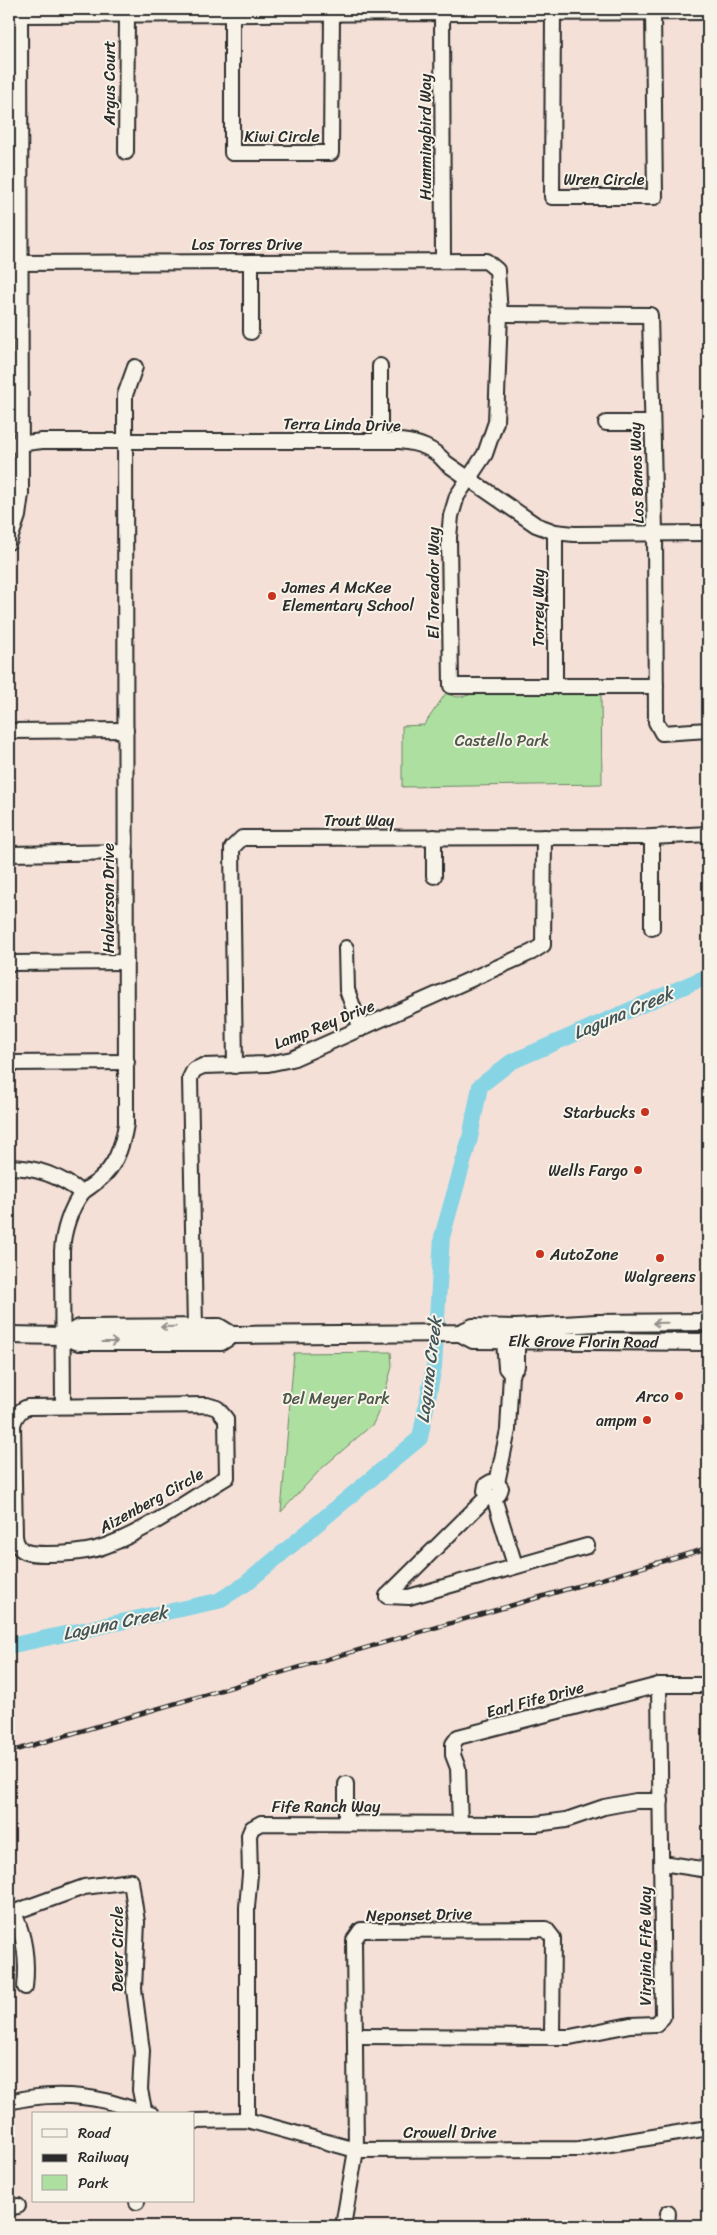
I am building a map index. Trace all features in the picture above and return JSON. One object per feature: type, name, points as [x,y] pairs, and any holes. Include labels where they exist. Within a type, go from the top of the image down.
[{"type":"main road","name":"Elk Grove Florin Road","points":[[9,1335],[62,1336],[79,1342],[220,1342],[232,1335],[460,1333],[473,1327],[516,1328],[708,1322]]},
{"type":"main road","name":"Elk Grove Florin Road","points":[[62,1336],[80,1328],[220,1326],[232,1335]]},
{"type":"main road","points":[[510,1340],[506,1333],[537,1333],[543,1331],[548,1326]]},
{"type":"main road","name":"Elk Grove Florin Road","points":[[460,1333],[473,1340],[708,1342]]},
{"type":"street","name":"Wren Circle","points":[[553,12],[552,197],[655,197],[653,11]]},
{"type":"street","points":[[9,542],[16,526],[20,505],[15,444],[15,156],[20,12],[127,15],[708,12]]},
{"type":"street","name":"Hummingbird Way","points":[[442,13],[443,261]]},
{"type":"street","name":"Kiwi Circle","points":[[232,14],[232,153],[331,153],[332,14]]},
{"type":"street","name":"Argus Court","points":[[126,152],[127,15]]},
{"type":"street","name":"Los Torres Drive","points":[[15,263],[486,261]]},
{"type":"street","name":"El Toreador Way","points":[[486,261],[497,270],[500,314],[496,422],[485,454],[468,478],[456,501],[450,527],[450,686],[656,686]]},
{"type":"street","points":[[251,262],[252,332]]},
{"type":"street","name":"Los Banos Way","points":[[500,314],[650,316],[655,532],[656,722],[662,733],[708,730]]},
{"type":"street","points":[[380,366],[380,440]]},
{"type":"street","name":"Halverson Drive","points":[[62,1336],[62,1244],[67,1223],[82,1193],[102,1178],[108,1170],[122,1144],[126,1124],[125,441],[126,394],[135,368]]},
{"type":"street","points":[[606,423],[652,423]]},
{"type":"street","name":"Terra Linda Drive","points":[[15,444],[42,441],[380,440],[410,442],[437,452],[446,463],[536,525],[555,532],[574,534],[708,533]]},
{"type":"street","name":"Torrey Way","points":[[555,532],[555,685]]},
{"type":"street","points":[[9,731],[126,730]]},
{"type":"street","name":"Trout Way","points":[[235,1066],[232,848],[242,838],[652,837],[708,834]]},
{"type":"street","points":[[434,837],[434,876]]},
{"type":"street","name":"Lamp Rey Drive","points":[[195,1327],[190,1078],[194,1070],[203,1066],[235,1066],[283,1062],[362,1029],[532,952],[543,945],[544,837]]},
{"type":"street","points":[[652,837],[652,928]]},
{"type":"street","points":[[9,854],[126,852]]},
{"type":"street","points":[[346,948],[347,990],[362,1029]]},
{"type":"street","points":[[9,963],[126,962]]},
{"type":"street","points":[[9,1063],[127,1062]]},
{"type":"street","points":[[9,1167],[30,1168],[49,1174],[82,1193]]},
{"type":"street","points":[[62,1336],[63,1406]]},
{"type":"street","points":[[510,1340],[506,1368],[511,1374],[508,1430],[497,1483],[501,1491],[491,1497],[387,1596],[410,1597],[515,1565],[587,1546]]},
{"type":"street","name":"Aizenberg Circle","points":[[207,1405],[217,1408],[226,1419],[227,1477],[116,1542],[96,1549],[71,1553],[34,1554],[24,1552],[17,1545],[15,1536],[14,1421],[19,1412],[28,1407],[63,1406],[207,1405]]},
{"type":"street","points":[[491,1497],[515,1565]]},
{"type":"street","name":"Earl Fife Drive","points":[[460,1824],[458,1768],[453,1755],[453,1744],[458,1737],[659,1685],[708,1685]]},
{"type":"street","name":"Virginia Fife Way","points":[[356,2036],[570,2037],[630,2025],[656,2024],[663,2017],[659,1685]]},
{"type":"street","points":[[346,1784],[346,1824]]},
{"type":"street","name":"Fife Ranch Way","points":[[247,2120],[247,1907],[250,1874],[249,1835],[252,1828],[261,1824],[536,1824],[566,1820],[604,1807],[636,1801],[661,1801]]},
{"type":"street","points":[[662,1863],[708,1870]]},
{"type":"street","name":"Dever Circle","points":[[11,1913],[84,1887],[131,1881],[137,1922],[134,1989],[142,2051],[140,2090],[147,2112]]},
{"type":"street","points":[[11,1913],[22,1933],[26,1953],[25,1987]]},
{"type":"street","name":"Neponset Drive","points":[[343,2226],[356,2150],[354,2100],[356,2036],[354,1940],[361,1930],[546,1929],[553,1938],[552,2037]]},
{"type":"street","points":[[9,2102],[32,2098],[74,2096],[143,2112]]},
{"type":"street","name":"Crowell Drive","points":[[195,2121],[247,2120],[356,2150],[580,2148],[708,2128]]},
{"type":"green space","name":"Castello Park","points":[[446,693],[459,697],[472,694],[601,694],[602,784],[402,787],[402,726],[424,725]]},
{"type":"green space","name":"Del Meyer Park","points":[[391,1352],[392,1367],[381,1406],[373,1424],[321,1469],[281,1512],[294,1353]]},
{"type":"waterway","name":"Laguna Creek","points":[[9,1646],[218,1601],[244,1585],[420,1438],[434,1367],[442,1237],[470,1138],[480,1086],[511,1062],[708,976]]},
{"type":"railway","points":[[9,1752],[708,1548]]},
{"type":"place","name":"James A McKee Elementary School","points":[[272,596]]},
{"type":"place","name":"Starbucks","points":[[645,1112]]},
{"type":"place","name":"Wells Fargo","points":[[638,1170]]},
{"type":"place","name":"AutoZone","points":[[540,1254]]},
{"type":"place","name":"Walgreens","points":[[660,1258]]},
{"type":"place","name":"Arco","points":[[679,1396]]},
{"type":"place","name":"ampm","points":[[647,1420]]}]
